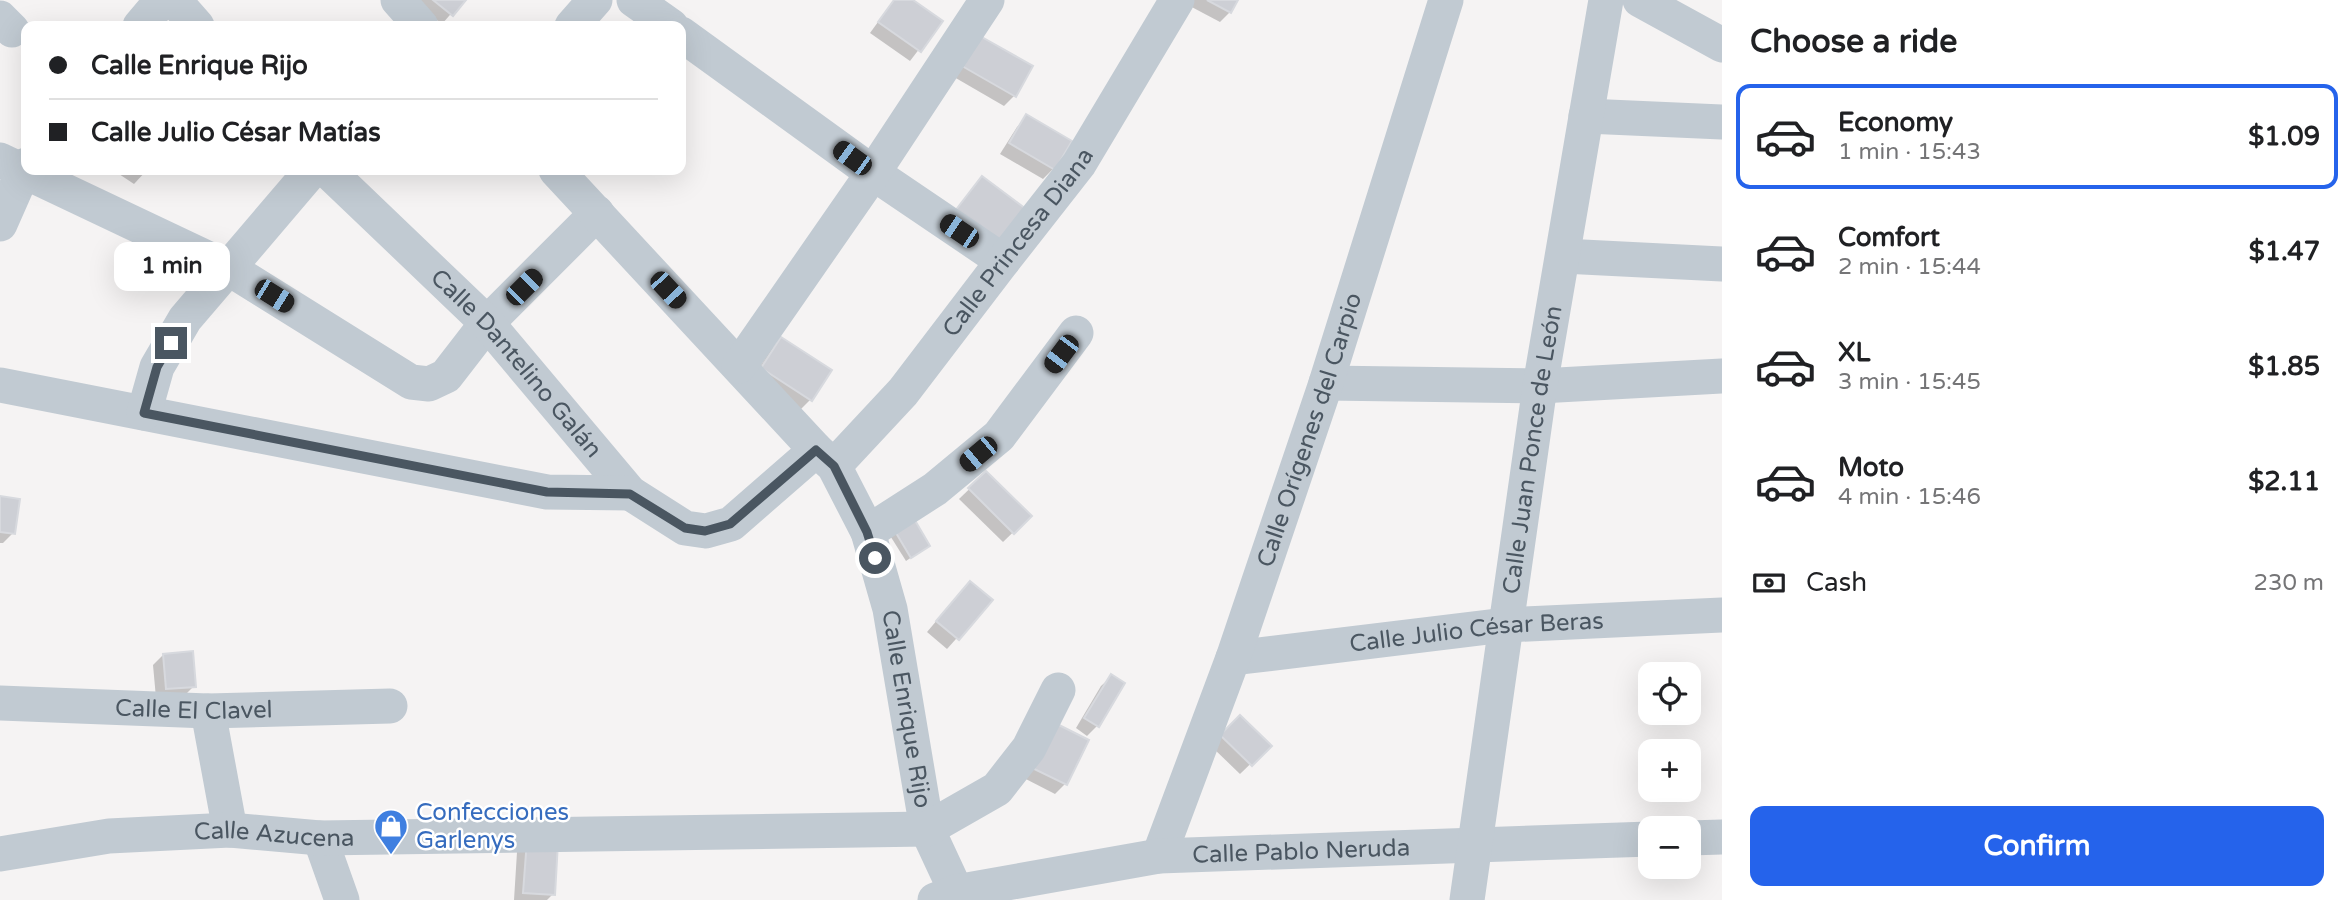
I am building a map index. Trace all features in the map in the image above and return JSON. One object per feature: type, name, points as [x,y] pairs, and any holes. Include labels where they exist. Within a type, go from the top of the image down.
[{"type":"street","points":[[144,21],[162,0]]},
{"type":"street","points":[[174,0],[193,21]]},
{"type":"street","points":[[398,0],[417,21]]},
{"type":"street","points":[[576,21],[595,0]]},
{"type":"street","points":[[634,0],[664,21]]},
{"type":"street","points":[[739,366],[873,173],[987,0]]},
{"type":"street","name":"Calle Princesa Diana","points":[[825,458],[904,392],[1079,164],[1177,0]]},
{"type":"street","name":"Calle Orígenes del Carpio","points":[[1159,856],[1233,658],[1326,383],[1446,0]]},
{"type":"street","name":"Calle Juan Ponce de León","points":[[1467,900],[1540,386],[1606,0]]},
{"type":"street","points":[[1640,0],[1722,45]]},
{"type":"street","points":[[686,38],[873,173],[1003,261]]},
{"type":"street","points":[[1586,116],[1722,122]]},
{"type":"street","points":[[0,224],[16,165]]},
{"type":"street","points":[[37,175],[228,268],[411,382],[429,384],[446,376],[487,323],[597,213]]},
{"type":"street","points":[[144,413],[157,367],[185,319],[308,175]]},
{"type":"street","name":"Calle Dantelino Galán","points":[[332,175],[487,323],[630,494],[685,528],[705,531],[730,524],[825,458]]},
{"type":"street","name":"Calle Enrique Rijo","points":[[561,175],[825,458],[867,532],[890,609],[927,829],[950,897]]},
{"type":"street","points":[[1563,256],[1722,264]]},
{"type":"street","points":[[867,532],[935,489],[999,436],[1076,333]]},
{"type":"street","points":[[1326,383],[1540,386],[1722,376]]},
{"type":"street","points":[[0,385],[547,492],[630,494]]},
{"type":"street","name":"Calle Julio César Beras","points":[[1233,658],[1505,625],[1722,615]]},
{"type":"street","points":[[927,829],[997,789],[1030,748],[1058,690]]},
{"type":"street","name":"Calle El Clavel","points":[[0,703],[208,711],[390,706]]},
{"type":"street","points":[[208,711],[230,830]]},
{"type":"street","name":"Calle Azucena","points":[[0,854],[109,836],[230,830],[320,838],[927,829]]},
{"type":"street","points":[[1701,838],[1722,837]]},
{"type":"street","points":[[320,838],[342,900]]},
{"type":"street","name":"Calle Pablo Neruda","points":[[950,897],[1159,856],[1638,839]]},
{"type":"building","points":[[433,0],[466,0],[453,16]]},
{"type":"building","points":[[894,0],[913,0],[943,21],[921,52],[878,22]]},
{"type":"building","points":[[1207,0],[1238,0],[1231,13]]},
{"type":"building","points":[[980,36],[1033,66],[1016,97],[962,66]]},
{"type":"building","points":[[1026,114],[1072,141],[1055,170],[1009,143]]},
{"type":"building","points":[[982,176],[1026,209],[1000,244],[955,211]]},
{"type":"building","points":[[781,337],[832,370],[812,401],[761,368]]},
{"type":"building","points":[[986,471],[1032,516],[1014,534],[968,488]]},
{"type":"building","points":[[0,496],[20,499],[15,534],[0,532]]},
{"type":"building","points":[[913,517],[930,546],[911,558],[893,528]]},
{"type":"building","points":[[970,581],[993,600],[959,640],[936,621]]},
{"type":"building","points":[[193,651],[196,687],[166,689],[163,654]]},
{"type":"building","points":[[1111,674],[1125,683],[1099,727],[1084,718]]},
{"type":"building","points":[[1240,715],[1272,746],[1252,766],[1220,735]]},
{"type":"building","points":[[1049,720],[1089,740],[1067,785],[1026,765]]},
{"type":"building","points":[[527,840],[558,842],[555,895],[523,893]]},
{"type":"place","name":"Confecciones Garlenys","points":[[391,856]]},
{"type":"route","points":[[171,343],[157,367],[144,413],[547,492],[630,494],[685,528],[705,531],[730,524],[816,450],[834,466],[867,532],[875,558]]}]
